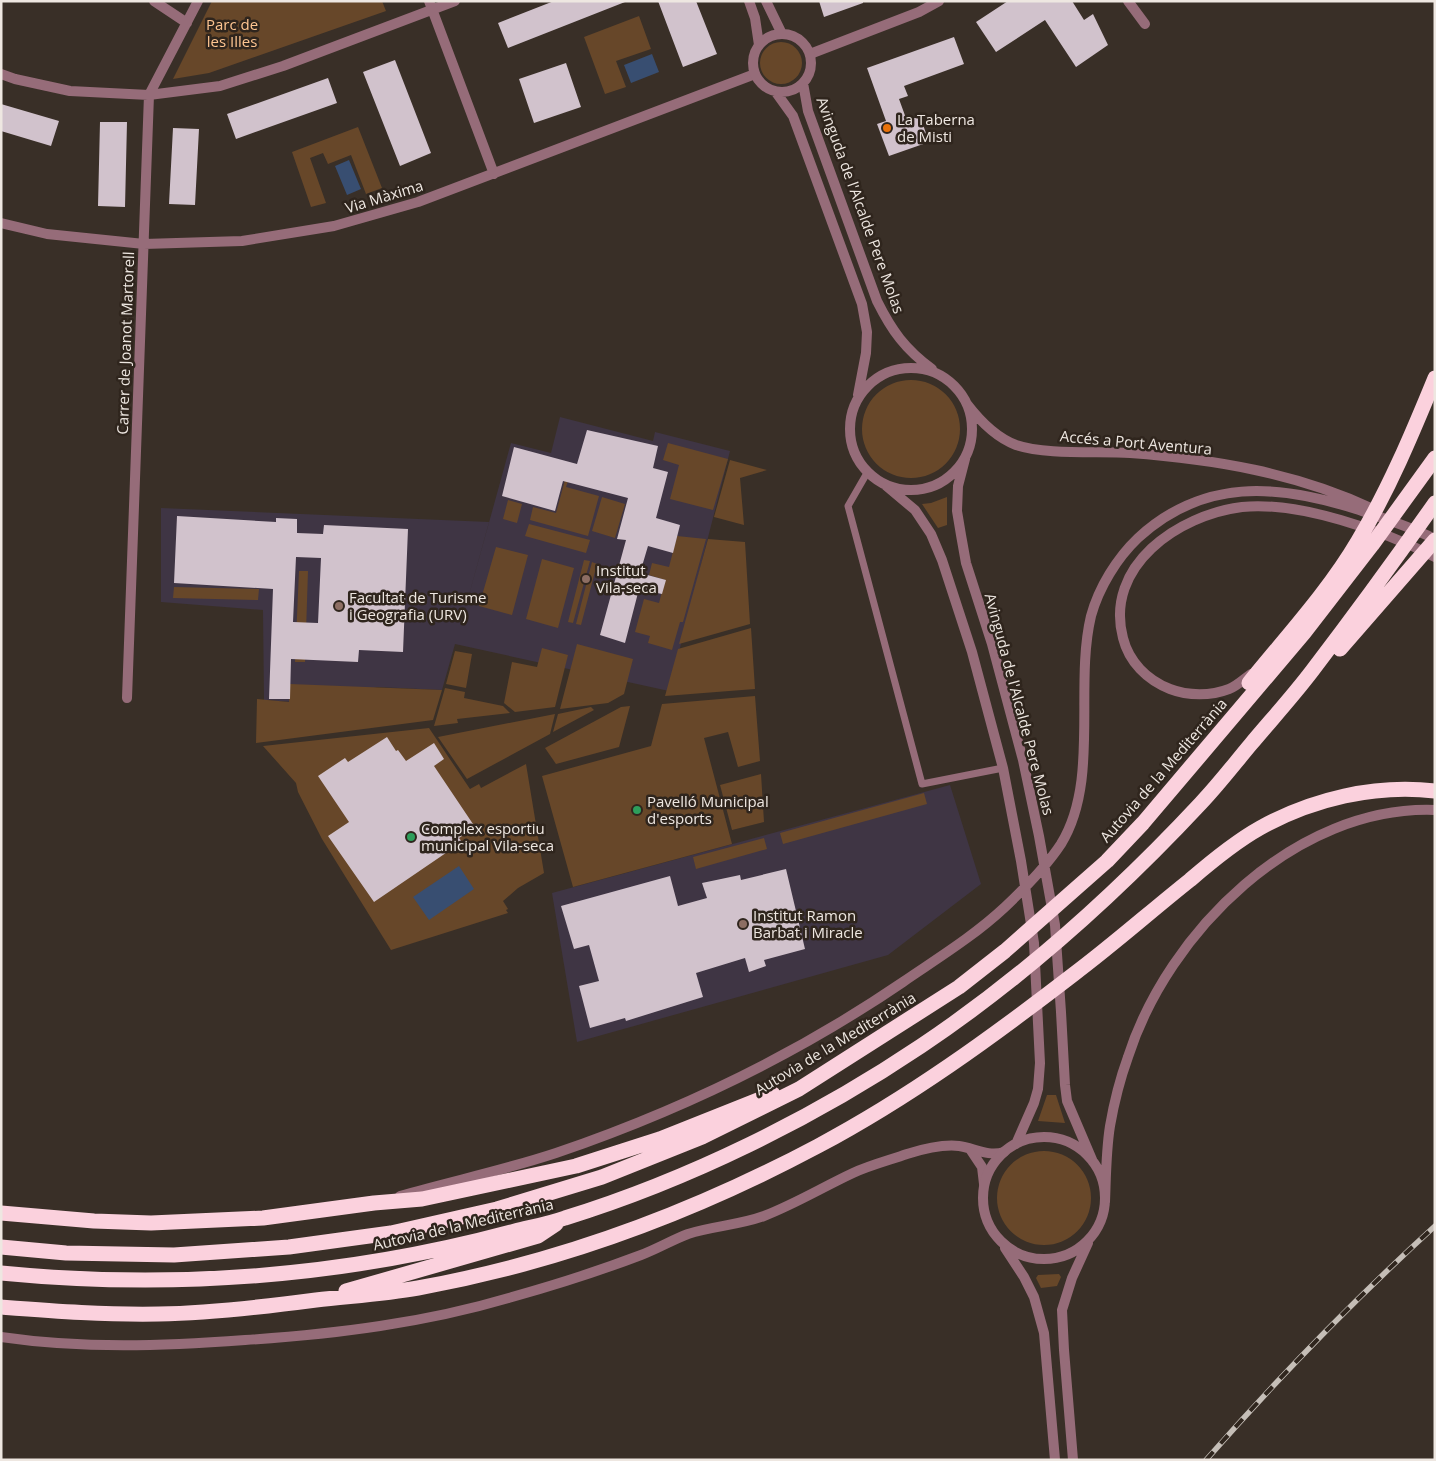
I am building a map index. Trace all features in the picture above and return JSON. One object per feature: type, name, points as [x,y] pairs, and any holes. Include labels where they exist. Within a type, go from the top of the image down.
[{"type":"highway","points":[[1244,704],[1248,685],[1313,603],[1358,542],[1398,468],[1435,378]]},
{"type":"highway","name":"Autovia de la Mediterrània","points":[[1,1247],[66,1253],[174,1255],[289,1247],[391,1233],[497,1209],[602,1177],[702,1137],[799,1089],[959,987],[1005,951],[1078,888],[1137,830],[1304,634],[1435,458]]},
{"type":"highway","name":"Autovia de la Mediterrània","points":[[1,1273],[98,1280],[162,1281],[260,1277],[368,1263],[476,1242],[563,1219],[658,1185],[780,1129],[829,1103],[920,1046],[1009,982],[1075,926],[1203,802],[1310,674],[1435,503]]},
{"type":"highway","points":[[1310,674],[1339,650],[1435,540]]},
{"type":"highway","points":[[1,1307],[86,1313],[158,1314],[250,1309],[384,1294],[420,1288],[524,1263],[625,1232],[722,1193],[771,1170],[849,1129],[910,1093],[954,1064],[1080,970],[1233,846],[1259,828],[1306,807],[1340,797],[1396,789],[1435,790]]},
{"type":"highway","points":[[1,1214],[151,1223],[263,1218],[374,1203],[422,1199],[576,1166],[660,1139],[767,1095],[799,1089]]},
{"type":"highway","points":[[318,1300],[379,1280],[538,1236],[563,1219]]},
{"type":"street","points":[[154,1],[187,23]]},
{"type":"street","name":"Carrer de Joanot Martorell","points":[[127,698],[149,95],[198,1]]},
{"type":"street","points":[[1,74],[15,79],[70,91],[149,95],[220,86],[283,66],[430,6],[455,1]]},
{"type":"street","points":[[749,1],[755,18],[759,45]]},
{"type":"street","points":[[766,1],[782,34]]},
{"type":"street","points":[[810,54],[919,12],[939,1]]},
{"type":"street","points":[[1128,1],[1145,24]]},
{"type":"street","points":[[430,6],[494,174]]},
{"type":"street","points":[[782,34],[791,35],[799,39],[810,54],[811,69],[803,83],[790,91],[775,91],[767,88],[755,74],[753,59],[759,45],[773,35],[782,34]]},
{"type":"street","name":"Via Màxima","points":[[1,223],[47,234],[144,244],[242,241],[334,226],[418,202],[755,74]]},
{"type":"street","name":"Avinguda de l'Alcalde Pere Molas","points":[[803,83],[808,111],[877,300],[888,324],[917,357],[941,376]]},
{"type":"street","points":[[775,91],[793,116],[862,304],[867,332],[866,353],[856,403],[850,421],[850,440],[856,458],[867,473],[884,484],[914,510],[931,534],[942,560],[972,652],[1003,768],[1021,861],[1034,943],[1039,1032],[1040,1063],[1038,1089],[1016,1144]]},
{"type":"street","points":[[856,403],[867,387],[883,375],[902,369],[922,369],[941,376],[956,388],[967,404],[972,422],[971,441],[965,459],[953,474],[938,485],[920,490],[901,490],[884,484]]},
{"type":"street","name":"Accés a Port Aventura","points":[[967,404],[982,423],[997,435],[1016,445],[1032,448],[1129,453],[1204,461],[1276,475],[1343,500]]},
{"type":"street","name":"Avinguda de l'Alcalde Pere Molas","points":[[965,459],[958,486],[957,511],[960,535],[966,563],[992,644],[1023,760],[1039,836],[1054,926],[1067,1101],[1093,1162]]},
{"type":"street","points":[[374,1203],[554,1154],[645,1120],[705,1094],[814,1038],[883,996],[974,932],[1004,908],[1036,876],[1061,844],[1070,824],[1080,784],[1083,757],[1084,664],[1093,611],[1108,577],[1119,560],[1148,529],[1169,515],[1202,498],[1222,493],[1276,491],[1343,500],[1410,527],[1435,540]]},
{"type":"street","points":[[1274,651],[1251,674],[1230,689],[1204,694],[1192,694],[1178,692],[1166,687],[1146,675],[1130,656],[1124,644],[1120,614],[1122,594],[1126,583],[1140,559],[1159,542],[1183,526],[1212,514],[1243,507],[1260,506],[1290,509],[1332,518],[1385,536],[1435,558]]},
{"type":"street","points":[[1073,1460],[1062,1310],[1072,1278],[1101,1220],[1105,1202],[1110,1128],[1120,1080],[1128,1055],[1150,1003],[1162,981],[1191,940],[1210,918],[1239,890],[1257,875],[1306,844],[1352,822],[1374,815],[1435,810]]},
{"type":"street","points":[[984,1184],[992,1166],[1004,1152],[1016,1144],[1029,1139],[1043,1137],[1058,1139],[1071,1144],[1093,1162],[1100,1174],[1105,1202]]},
{"type":"street","points":[[1,1337],[100,1346],[170,1346],[350,1331],[409,1322],[512,1298],[640,1255],[692,1233],[764,1216],[856,1172],[910,1154],[936,1147],[951,1146],[961,1146],[990,1154],[1004,1152]]},
{"type":"street","points":[[970,1149],[982,1167],[984,1184],[983,1202],[987,1220],[1024,1277],[1034,1297],[1039,1313],[1046,1352],[1055,1460]]},
{"type":"street","points":[[1000,1241],[1014,1251],[1030,1258],[1047,1259],[1064,1256],[1080,1248],[1092,1236]]},
{"type":"lane","points":[[867,473],[848,506],[922,784],[1003,768]]},
{"type":"shaded area","points":[[560,417],[653,441],[655,432],[730,451],[669,691],[455,644],[442,690],[377,687],[322,704],[264,700],[263,610],[161,602],[161,508],[489,522],[456,642],[511,443],[551,453]]},
{"type":"shaded area","name":"Institut Ramon Barbat i Miracle","points":[[950,785],[981,884],[888,955],[577,1042],[552,893]]},
{"type":"green space","name":"Parc de les Illes","points":[[212,1],[382,1],[386,11],[209,73],[173,79]]},
{"type":"green space","points":[[639,16],[651,49],[616,61],[626,87],[605,94],[584,37]]},
{"type":"green space","points":[[785,42],[793,45],[799,51],[802,63],[799,75],[793,81],[777,84],[769,81],[763,75],[760,59],[763,51],[769,45]]},
{"type":"green space","points":[[358,127],[382,188],[366,194],[351,155],[328,164],[323,153],[310,158],[326,203],[311,207],[292,152]]},
{"type":"green space","points":[[911,380],[930,384],[946,394],[956,410],[960,429],[956,448],[946,464],[930,474],[911,478],[892,474],[876,464],[866,448],[862,429],[866,410],[876,394],[892,384]]},
{"type":"green space","points":[[668,443],[728,459],[713,510],[670,499],[679,465],[663,460]]},
{"type":"green space","points":[[730,460],[767,470],[740,478],[744,525],[714,517]]},
{"type":"green space","points":[[565,480],[568,481],[566,487],[599,496],[588,536],[530,520],[533,507],[556,513]]},
{"type":"green space","points":[[602,497],[625,504],[615,538],[592,531]]},
{"type":"green space","points":[[947,497],[947,525],[938,528],[922,504]]},
{"type":"green space","points":[[508,500],[522,504],[517,523],[503,519]]},
{"type":"green space","points":[[529,524],[590,540],[586,553],[525,536]]},
{"type":"green space","points":[[677,536],[706,539],[683,622],[680,622],[672,650],[648,643],[650,636],[635,632],[644,599],[659,603],[665,580],[649,575],[652,563],[669,567]]},
{"type":"green space","points":[[708,539],[745,542],[750,624],[679,644]]},
{"type":"green space","points":[[496,547],[528,555],[512,615],[479,606]]},
{"type":"green space","points":[[542,559],[574,568],[558,628],[526,619]]},
{"type":"green space","points":[[584,560],[590,561],[573,623],[568,622]]},
{"type":"green space","points":[[592,562],[597,564],[581,625],[576,624]]},
{"type":"green space","points":[[299,571],[308,571],[305,662],[295,662]]},
{"type":"green space","points":[[174,587],[259,589],[258,600],[173,598]]},
{"type":"green space","points":[[751,628],[755,689],[665,696],[678,649]]},
{"type":"green space","points":[[577,644],[633,659],[624,694],[608,703],[560,709]]},
{"type":"green space","points":[[542,648],[568,655],[555,707],[515,712],[504,703],[512,662],[537,667]]},
{"type":"green space","points":[[455,651],[472,654],[466,688],[446,684]]},
{"type":"green space","points":[[290,684],[442,690],[433,720],[256,743],[257,699],[289,702]]},
{"type":"green space","points":[[445,688],[465,692],[464,698],[503,706],[510,713],[457,719],[458,723],[434,726]]},
{"type":"green space","name":"Pavelló Municipal d'esports","points":[[755,696],[760,761],[738,767],[728,732],[704,738],[732,844],[573,887],[542,776],[651,746],[662,704]]},
{"type":"green space","points":[[630,706],[619,747],[556,764],[545,748],[621,707]]},
{"type":"green space","points":[[591,707],[594,710],[553,732],[558,714]]},
{"type":"green space","points":[[555,714],[550,734],[467,779],[438,737]]},
{"type":"green space","name":"Complex esportiu municipal Vila-seca","points":[[429,728],[470,789],[479,784],[481,788],[526,764],[544,873],[518,888],[503,901],[508,909],[506,910],[508,913],[391,950],[322,839],[298,792],[296,783],[263,746]]},
{"type":"green space","points":[[761,774],[764,822],[732,830],[720,785]]},
{"type":"green space","points":[[924,793],[927,804],[783,844],[780,833]]},
{"type":"green space","points":[[764,838],[767,849],[696,869],[693,857]]},
{"type":"green space","points":[[1047,1095],[1056,1095],[1065,1123],[1038,1121]]},
{"type":"green space","points":[[1044,1151],[1062,1154],[1077,1165],[1088,1180],[1091,1198],[1088,1216],[1077,1231],[1062,1242],[1044,1245],[1026,1242],[1011,1231],[1000,1216],[997,1198],[1000,1180],[1011,1165],[1026,1154]]},
{"type":"green space","points":[[1059,1274],[1061,1277],[1057,1286],[1041,1288],[1036,1278],[1038,1275]]},
{"type":"water","points":[[652,54],[659,72],[631,83],[624,65]]},
{"type":"water","points":[[349,160],[361,189],[347,195],[335,166]]},
{"type":"water","points":[[459,866],[474,889],[429,920],[413,897]]},
{"type":"building","points":[[554,1],[625,2],[508,48],[498,23]]},
{"type":"building","points":[[658,1],[696,1],[717,54],[683,67]]},
{"type":"building","points":[[819,1],[863,1],[863,3],[824,17]]},
{"type":"building","points":[[1008,1],[1072,1],[1084,20],[1093,14],[1108,45],[1076,67],[1045,20],[996,52],[976,22]]},
{"type":"building","points":[[954,37],[964,64],[904,86],[908,96],[899,99],[907,121],[920,116],[929,142],[889,156],[877,124],[886,121],[867,68]]},
{"type":"building","points":[[395,60],[431,153],[400,166],[363,72]]},
{"type":"building","points":[[566,63],[581,107],[534,123],[519,79]]},
{"type":"building","points":[[328,78],[337,103],[236,139],[227,114]]},
{"type":"building","points":[[1,104],[59,121],[51,146],[1,131]]},
{"type":"building","points":[[100,122],[127,122],[125,207],[98,206]]},
{"type":"building","points":[[173,128],[199,129],[195,205],[169,204]]},
{"type":"building","points":[[587,430],[658,446],[653,468],[668,472],[656,518],[680,525],[673,553],[648,546],[640,573],[666,580],[662,594],[639,589],[625,643],[600,635],[626,540],[617,539],[628,498],[563,481],[555,511],[502,496],[514,447],[577,464]]},
{"type":"building","points":[[177,516],[276,522],[276,518],[297,519],[297,533],[323,534],[324,525],[408,529],[403,652],[359,650],[358,662],[291,659],[290,699],[269,699],[273,589],[174,583]],"holes":[[[296,557],[321,558],[318,623],[293,622]]]},
{"type":"building","points":[[387,737],[396,751],[398,750],[406,761],[434,743],[444,759],[434,766],[475,827],[459,838],[462,842],[374,902],[328,836],[349,822],[318,776],[345,758],[348,762]]},
{"type":"building","points":[[786,869],[805,949],[764,960],[766,966],[749,972],[745,958],[696,973],[703,997],[626,1021],[625,1018],[590,1028],[579,986],[599,981],[589,945],[574,949],[561,906],[670,876],[678,906],[707,898],[702,883],[740,875],[741,880]]},
{"type":"railway","points":[[1206,1460],[1317,1340],[1435,1226]]},
{"type":"place","name":"La Taberna de Misti","points":[[887,128]]},
{"type":"place","name":"Institut Vila-seca","points":[[586,579]]},
{"type":"place","name":"Facultat de Turisme i Geografia (URV)","points":[[339,606]]},
{"type":"place","name":"Pavelló Municipal d'esports","points":[[637,810]]},
{"type":"place","name":"Complex esportiu municipal Vila-seca","points":[[411,837]]},
{"type":"place","name":"Institut Ramon Barbat i Miracle","points":[[743,924]]}]
